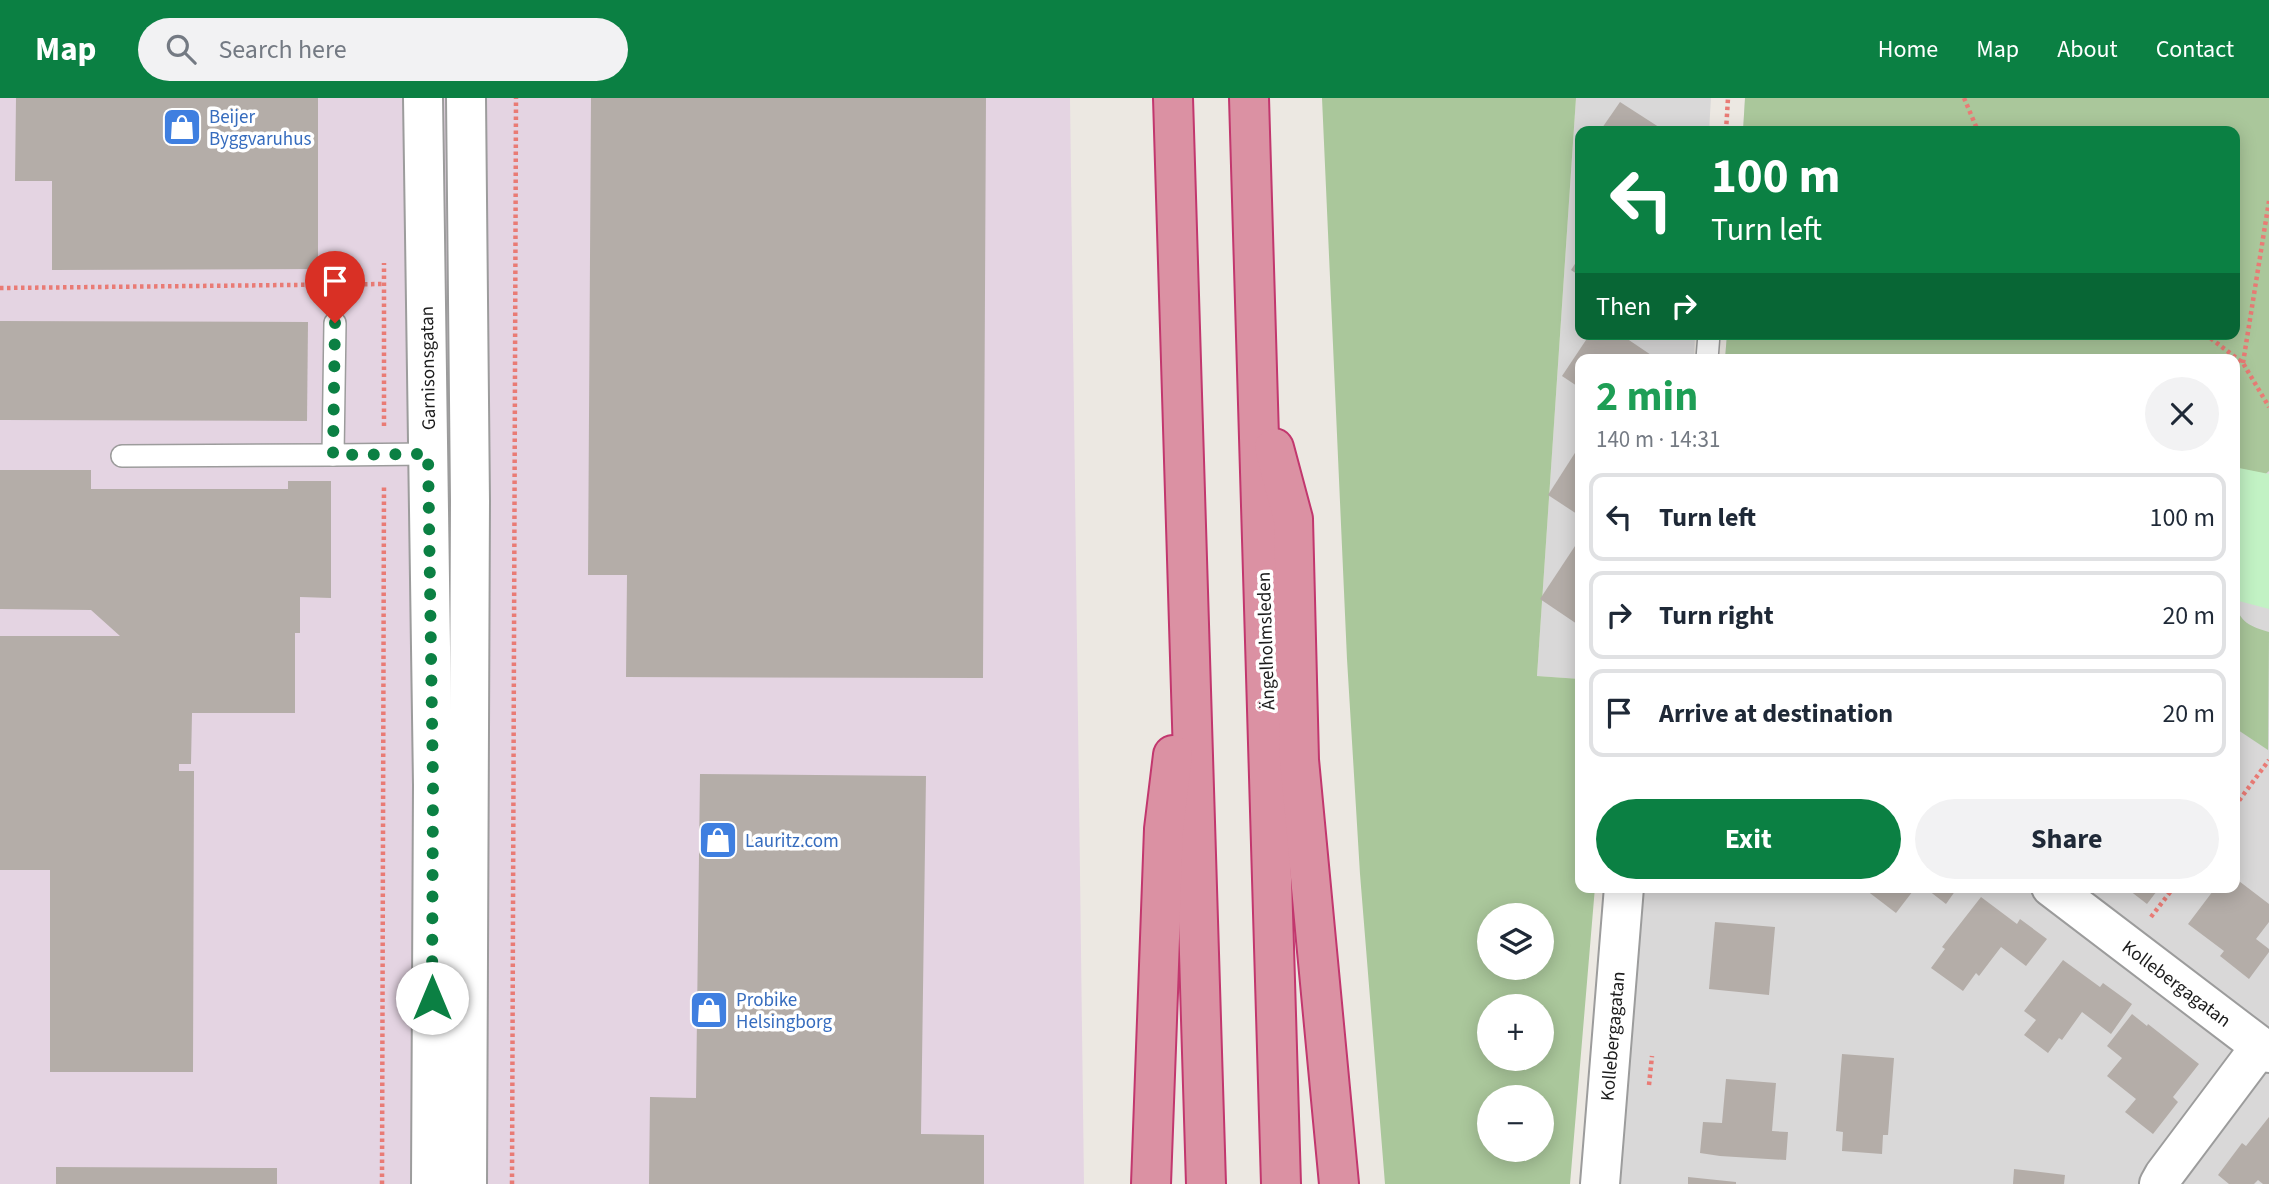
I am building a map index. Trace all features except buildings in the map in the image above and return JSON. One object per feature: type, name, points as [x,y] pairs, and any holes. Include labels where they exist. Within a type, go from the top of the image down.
[{"type":"highway","points":[[1173,98],[1206,1184]]},
{"type":"highway","name":"Ängelholmsleden","points":[[1249,98],[1282,1184]]},
{"type":"highway","points":[[1257,381],[1293,519],[1299,760],[1339,1184]]},
{"type":"highway","points":[[1151,1184],[1164,830],[1189,624]]},
{"type":"street","name":"Garnisonsgatan","points":[[423,98],[433,785],[431,1184]]},
{"type":"street","points":[[467,98],[470,487],[467,1184]]},
{"type":"street","name":"Kollebergagatan","points":[[1601,1184],[1624,893]]},
{"type":"street","name":"Kollebergagatan","points":[[2059,893],[2265,1050]]},
{"type":"street","points":[[2159,1184],[2164,1174],[2265,1050]]},
{"type":"lane","points":[[333,455],[335,323]]},
{"type":"lane","points":[[122,456],[428,454]]},
{"type":"path","points":[[512,1184],[516,98]]},
{"type":"path","points":[[1726,126],[1728,98]]},
{"type":"path","points":[[1964,98],[1976,126]]},
{"type":"path","points":[[2243,363],[2269,201]]},
{"type":"path","points":[[384,258],[384,437]]},
{"type":"path","points":[[0,288],[384,285]]},
{"type":"path","points":[[2213,340],[2231,354]]},
{"type":"path","points":[[2240,361],[2269,407]]},
{"type":"path","points":[[382,1184],[384,478]]},
{"type":"path","points":[[2240,799],[2269,760]]},
{"type":"shaded area","points":[[0,98],[1070,98],[1084,1184],[0,1184]]},
{"type":"shaded area","points":[[1576,98],[1711,98],[1709,126],[1575,126],[1575,340],[1695,340],[1694,354],[1575,354],[1575,679],[1537,676]]},
{"type":"shaded area","points":[[1745,98],[2269,98],[2269,1184],[1609,1184],[1637,893],[2240,893],[2240,354],[1725,354],[1727,340],[2240,340],[2240,126],[1743,126]]},
{"type":"green space","points":[[1322,98],[1576,98],[1537,676],[1575,679],[1575,893],[1594,893],[1570,1184],[1385,1184],[1360,874],[1347,659]]},
{"type":"green space","points":[[1745,98],[2269,98],[2269,471],[2260,479],[2240,517],[2240,354],[1725,354],[1727,340],[2240,340],[2240,126],[1743,126]]},
{"type":"green space","points":[[2240,468],[2269,474],[2269,609],[2240,601]]},
{"type":"green space","points":[[2240,615],[2247,623],[2269,632],[2268,750],[2240,731]]},
{"type":"place","name":"Beijer Byggvaruhus","points":[[182,127]]},
{"type":"place","name":"Lauritz.com","points":[[718,840]]},
{"type":"place","name":"Probike Helsingborg","points":[[709,1010]]},
{"type":"route","points":[[335,323],[333,455],[428,454],[433,785],[432,998]]}]
